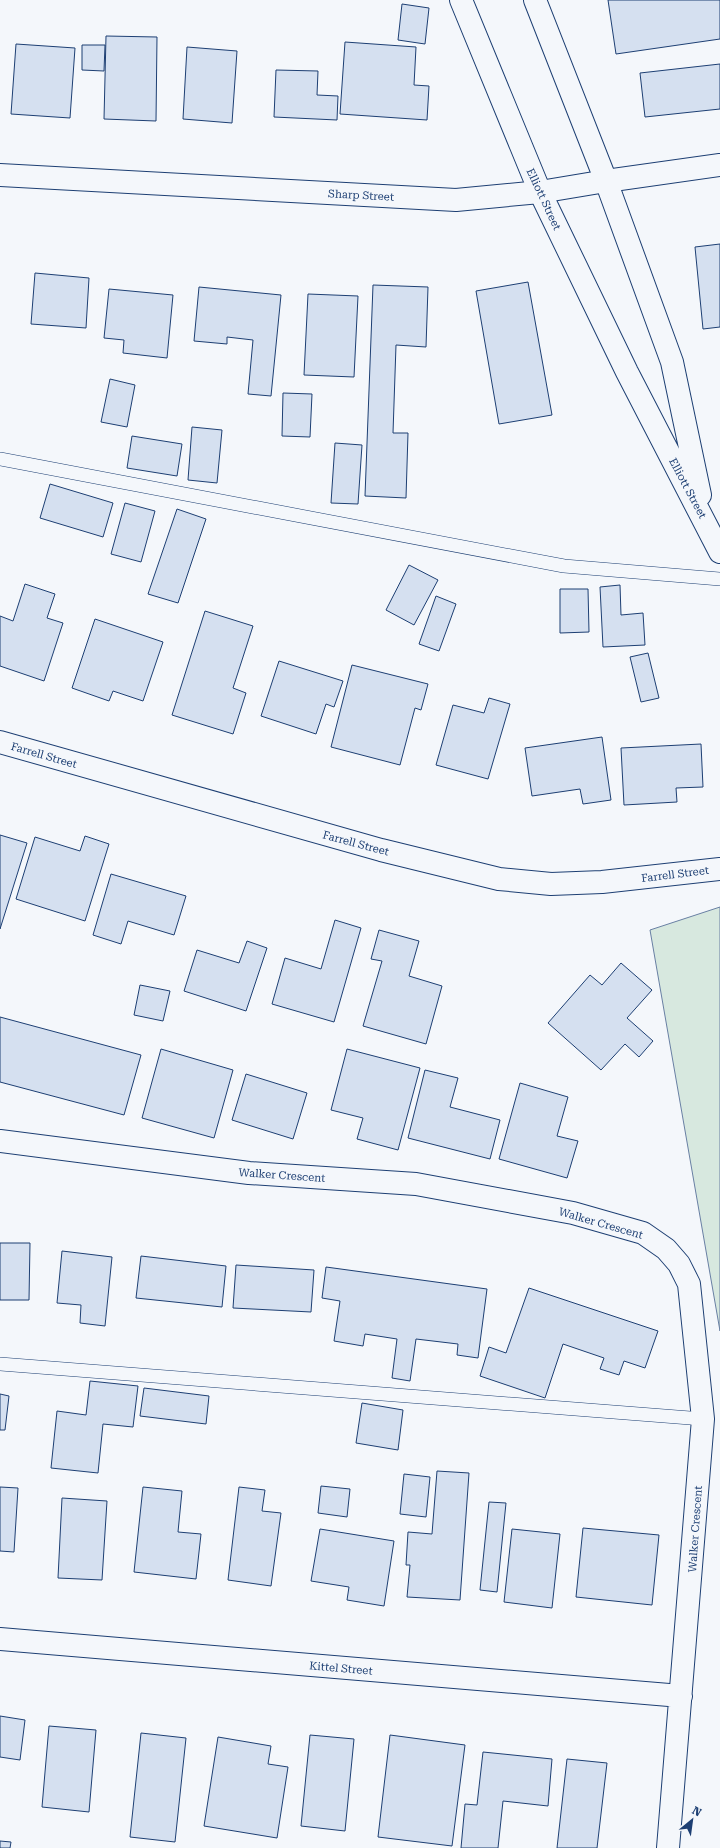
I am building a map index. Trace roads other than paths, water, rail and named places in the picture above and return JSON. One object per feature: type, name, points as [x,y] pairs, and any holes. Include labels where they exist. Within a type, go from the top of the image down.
[{"type":"street","name":"Elliott Street","points":[[461,0],[540,192],[627,372],[705,522]]},
{"type":"street","name":"Elliott Street","points":[[535,0],[606,180],[672,362],[705,522]]},
{"type":"street","name":"Sharp Street","points":[[0,175],[456,200],[540,192],[606,180],[720,165]]},
{"type":"street","points":[[705,522],[720,552]]},
{"type":"street","name":"Farrell Street","points":[[0,742],[381,850],[499,879],[551,884],[602,882],[720,868]]},
{"type":"street","name":"Walker Crescent","points":[[0,1141],[249,1173],[416,1184],[573,1213],[643,1233],[666,1249],[679,1264],[689,1284],[703,1419],[668,1848]]},
{"type":"street","name":"Kittel Street","points":[[0,1639],[681,1696]]},
{"type":"lane","points":[[0,459],[564,566],[720,579]]},
{"type":"lane","points":[[0,1364],[703,1419]]}]
